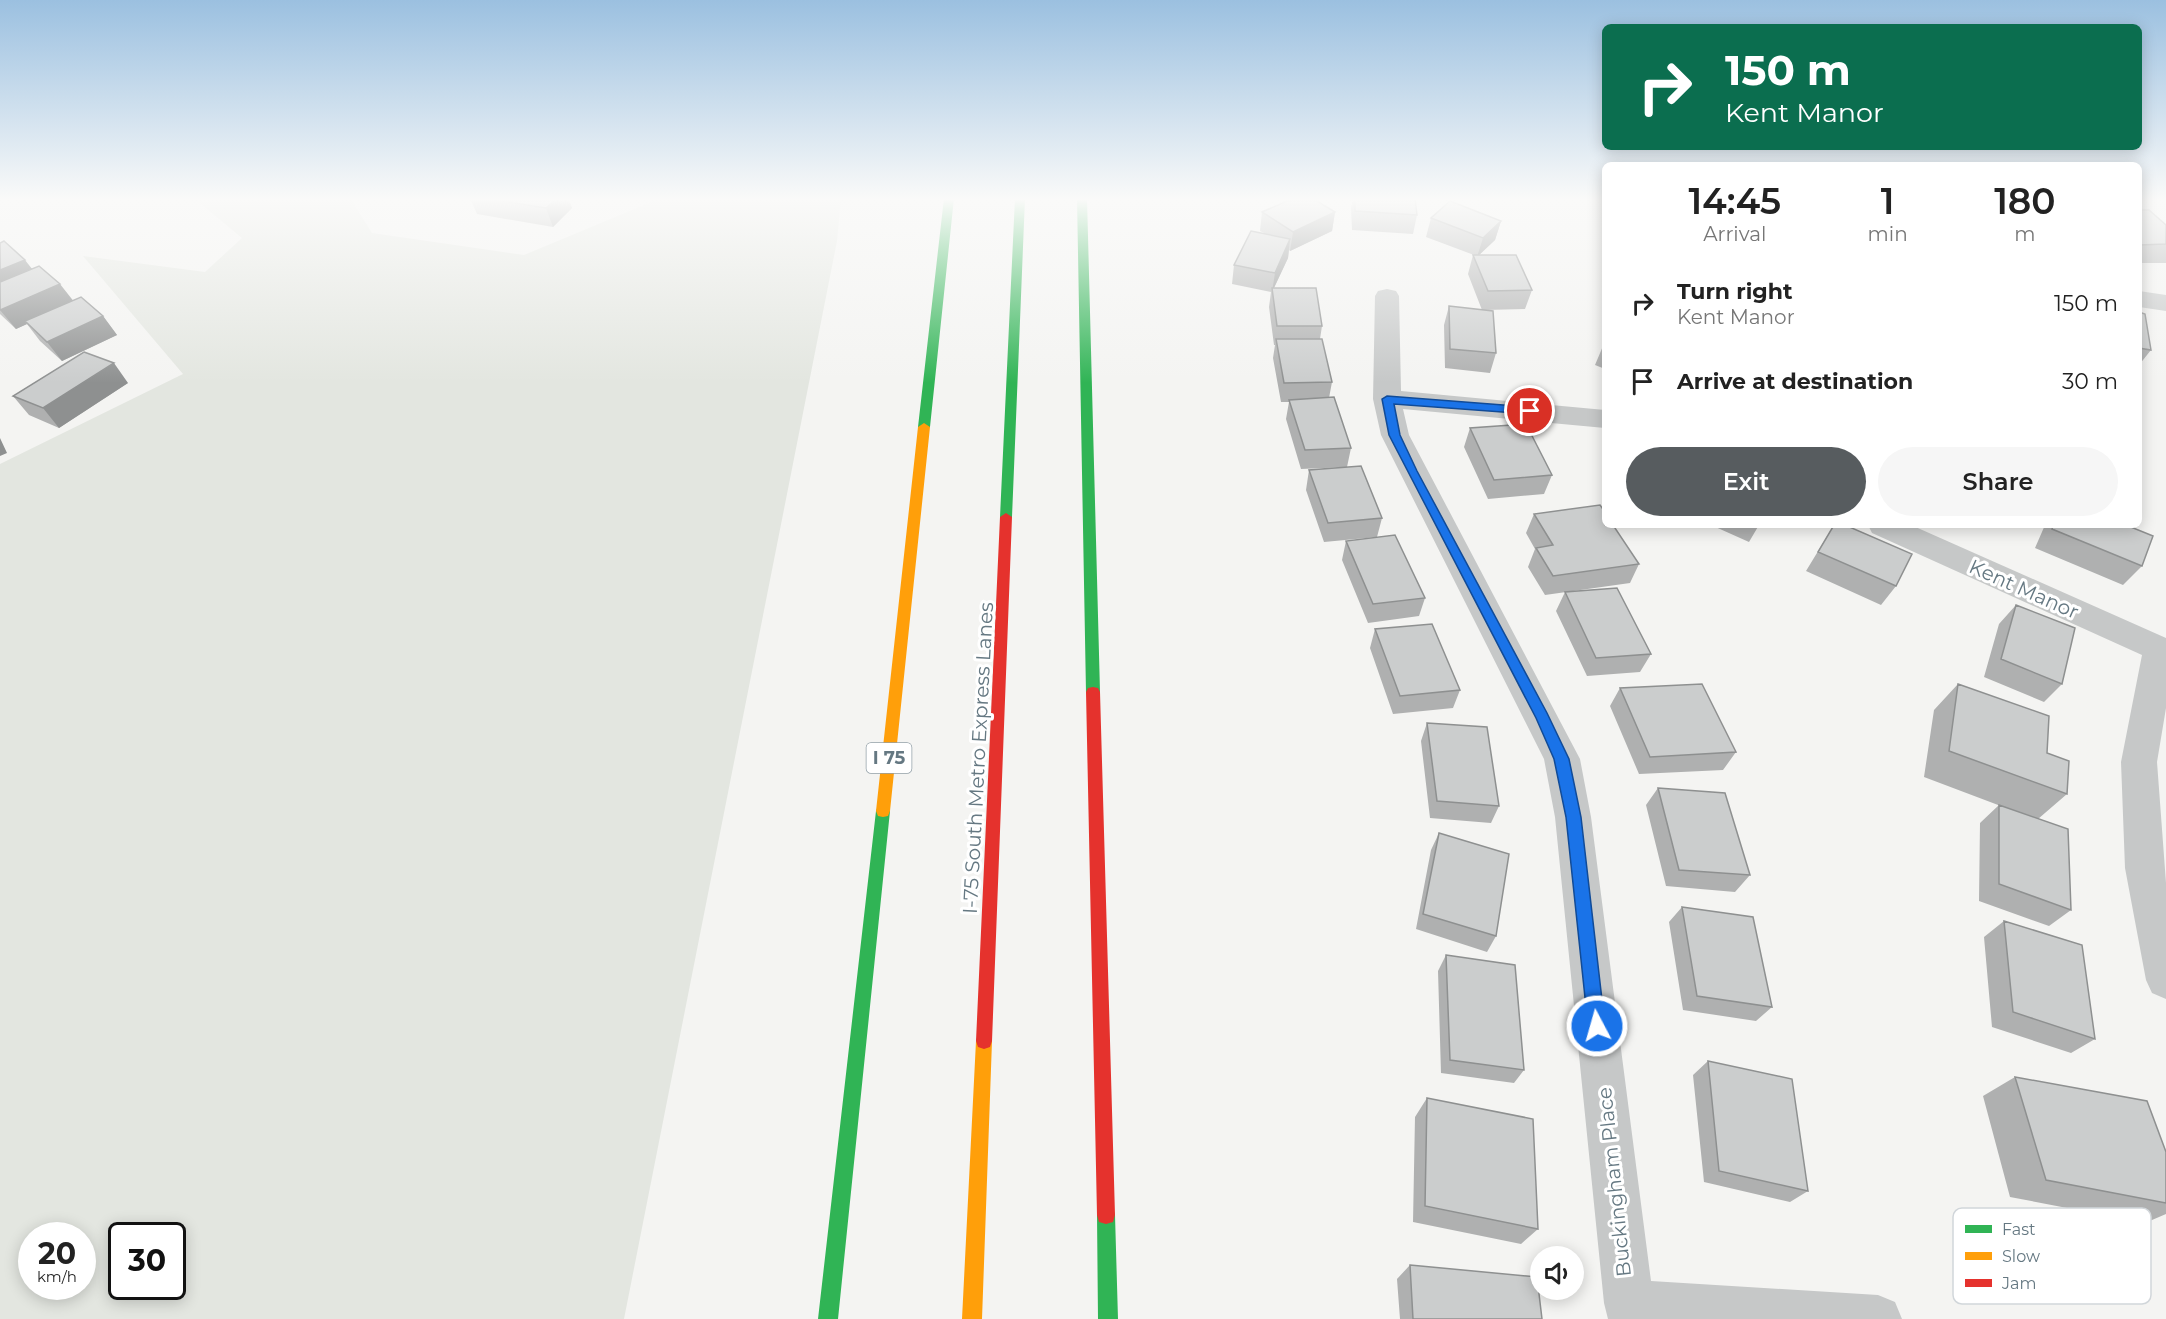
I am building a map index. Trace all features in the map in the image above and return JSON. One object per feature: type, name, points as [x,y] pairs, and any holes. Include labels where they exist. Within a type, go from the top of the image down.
[{"type":"highway","name":"I 75","points":[[828,1319],[942,260]]},
{"type":"highway","name":"I-75 South Metro Express Lanes","points":[[972,1319],[1017,260]]},
{"type":"highway","points":[[1083,260],[1108,1319]]},
{"type":"street","name":"Buckingham Place","points":[[1387,297],[1387,399],[1395,435],[1562,759],[1573,817],[1630,1311]]},
{"type":"street","points":[[2142,299],[2166,303]]},
{"type":"street","points":[[1387,399],[1602,419]]},
{"type":"street","name":"Kent Manor","points":[[1889,528],[2163,651]]},
{"type":"street","points":[[2163,651],[2139,762],[2144,868],[2166,980]]},
{"type":"street","points":[[1630,1311],[1878,1319]]},
{"type":"shaded area","points":[[86,260],[110,260],[205,272],[219,260],[833,260],[624,1319],[0,1319],[0,464],[183,374]]},
{"type":"building","points":[[0,260],[25,260],[0,270]]},
{"type":"building","points":[[1237,260],[1281,260],[1275,273],[1234,265]]},
{"type":"building","points":[[1475,260],[1518,260],[1532,290],[1488,291]]},
{"type":"building","points":[[39,266],[60,284],[0,310],[0,282]]},
{"type":"building","points":[[1272,288],[1316,288],[1322,326],[1277,326]]},
{"type":"building","points":[[81,297],[103,316],[47,342],[25,321]]},
{"type":"building","points":[[1449,306],[1493,311],[1496,353],[1450,349]]},
{"type":"building","points":[[2142,313],[2145,314],[2151,350],[2142,348]]},
{"type":"building","points":[[1276,339],[1322,339],[1332,382],[1284,383]]},
{"type":"building","points":[[84,352],[114,363],[43,408],[13,396]]},
{"type":"building","points":[[1334,397],[1351,448],[1305,450],[1289,400]]},
{"type":"building","points":[[1526,424],[1552,475],[1494,480],[1470,428]]},
{"type":"building","points":[[1361,466],[1382,518],[1328,523],[1309,470]]},
{"type":"building","points":[[1600,505],[1602,528],[1615,528],[1639,564],[1553,576],[1536,548],[1553,545],[1534,514]]},
{"type":"building","points":[[1832,528],[1852,528],[1912,554],[1896,586],[1818,552]]},
{"type":"building","points":[[2133,528],[2153,536],[2142,566],[2052,529]]},
{"type":"building","points":[[1395,535],[1425,598],[1373,604],[1346,541]]},
{"type":"building","points":[[1617,588],[1651,654],[1596,658],[1565,592]]},
{"type":"building","points":[[2016,605],[2075,628],[2062,684],[2001,659]]},
{"type":"building","points":[[1432,624],[1460,690],[1400,696],[1375,629]]},
{"type":"building","points":[[1702,684],[1736,752],[1650,757],[1620,688]]},
{"type":"building","points":[[1958,684],[2049,716],[2047,753],[2069,761],[2067,794],[1949,751]]},
{"type":"building","points":[[1427,723],[1487,727],[1499,806],[1437,801]]},
{"type":"building","points":[[1658,788],[1725,793],[1750,875],[1679,870]]},
{"type":"building","points":[[1999,805],[2068,829],[2071,910],[1999,884]]},
{"type":"building","points":[[1439,833],[1509,854],[1496,936],[1423,914]]},
{"type":"building","points":[[1682,907],[1753,917],[1772,1007],[1697,996]]},
{"type":"building","points":[[2004,921],[2082,945],[2095,1039],[2013,1012]]},
{"type":"building","points":[[1446,955],[1515,965],[1524,1070],[1450,1060]]},
{"type":"building","points":[[1708,1061],[1792,1079],[1808,1191],[1719,1171]]},
{"type":"building","points":[[2015,1077],[2147,1101],[2166,1152],[2166,1203],[2046,1180]]},
{"type":"building","points":[[1427,1098],[1533,1119],[1538,1229],[1425,1206]]},
{"type":"building","points":[[1410,1265],[1530,1276],[1530,1300],[1540,1300],[1542,1319],[1413,1319]]},
{"type":"traffic: fast","points":[[924,427],[942,260]]},
{"type":"traffic: fast","points":[[1006,517],[1017,260]]},
{"type":"traffic: fast","points":[[1083,260],[1093,692]]},
{"type":"traffic: fast","points":[[828,1319],[883,811]]},
{"type":"traffic: fast","points":[[1106,1215],[1108,1319]]},
{"type":"traffic: slow","points":[[883,811],[924,427]]},
{"type":"traffic: slow","points":[[972,1319],[984,1041]]},
{"type":"traffic: jam","points":[[984,1041],[1006,517]]},
{"type":"traffic: jam","points":[[1093,692],[1106,1215]]},
{"type":"route","points":[[1530,411],[1387,399],[1395,435],[1412,471],[1562,759],[1573,817],[1597,1026]]}]
